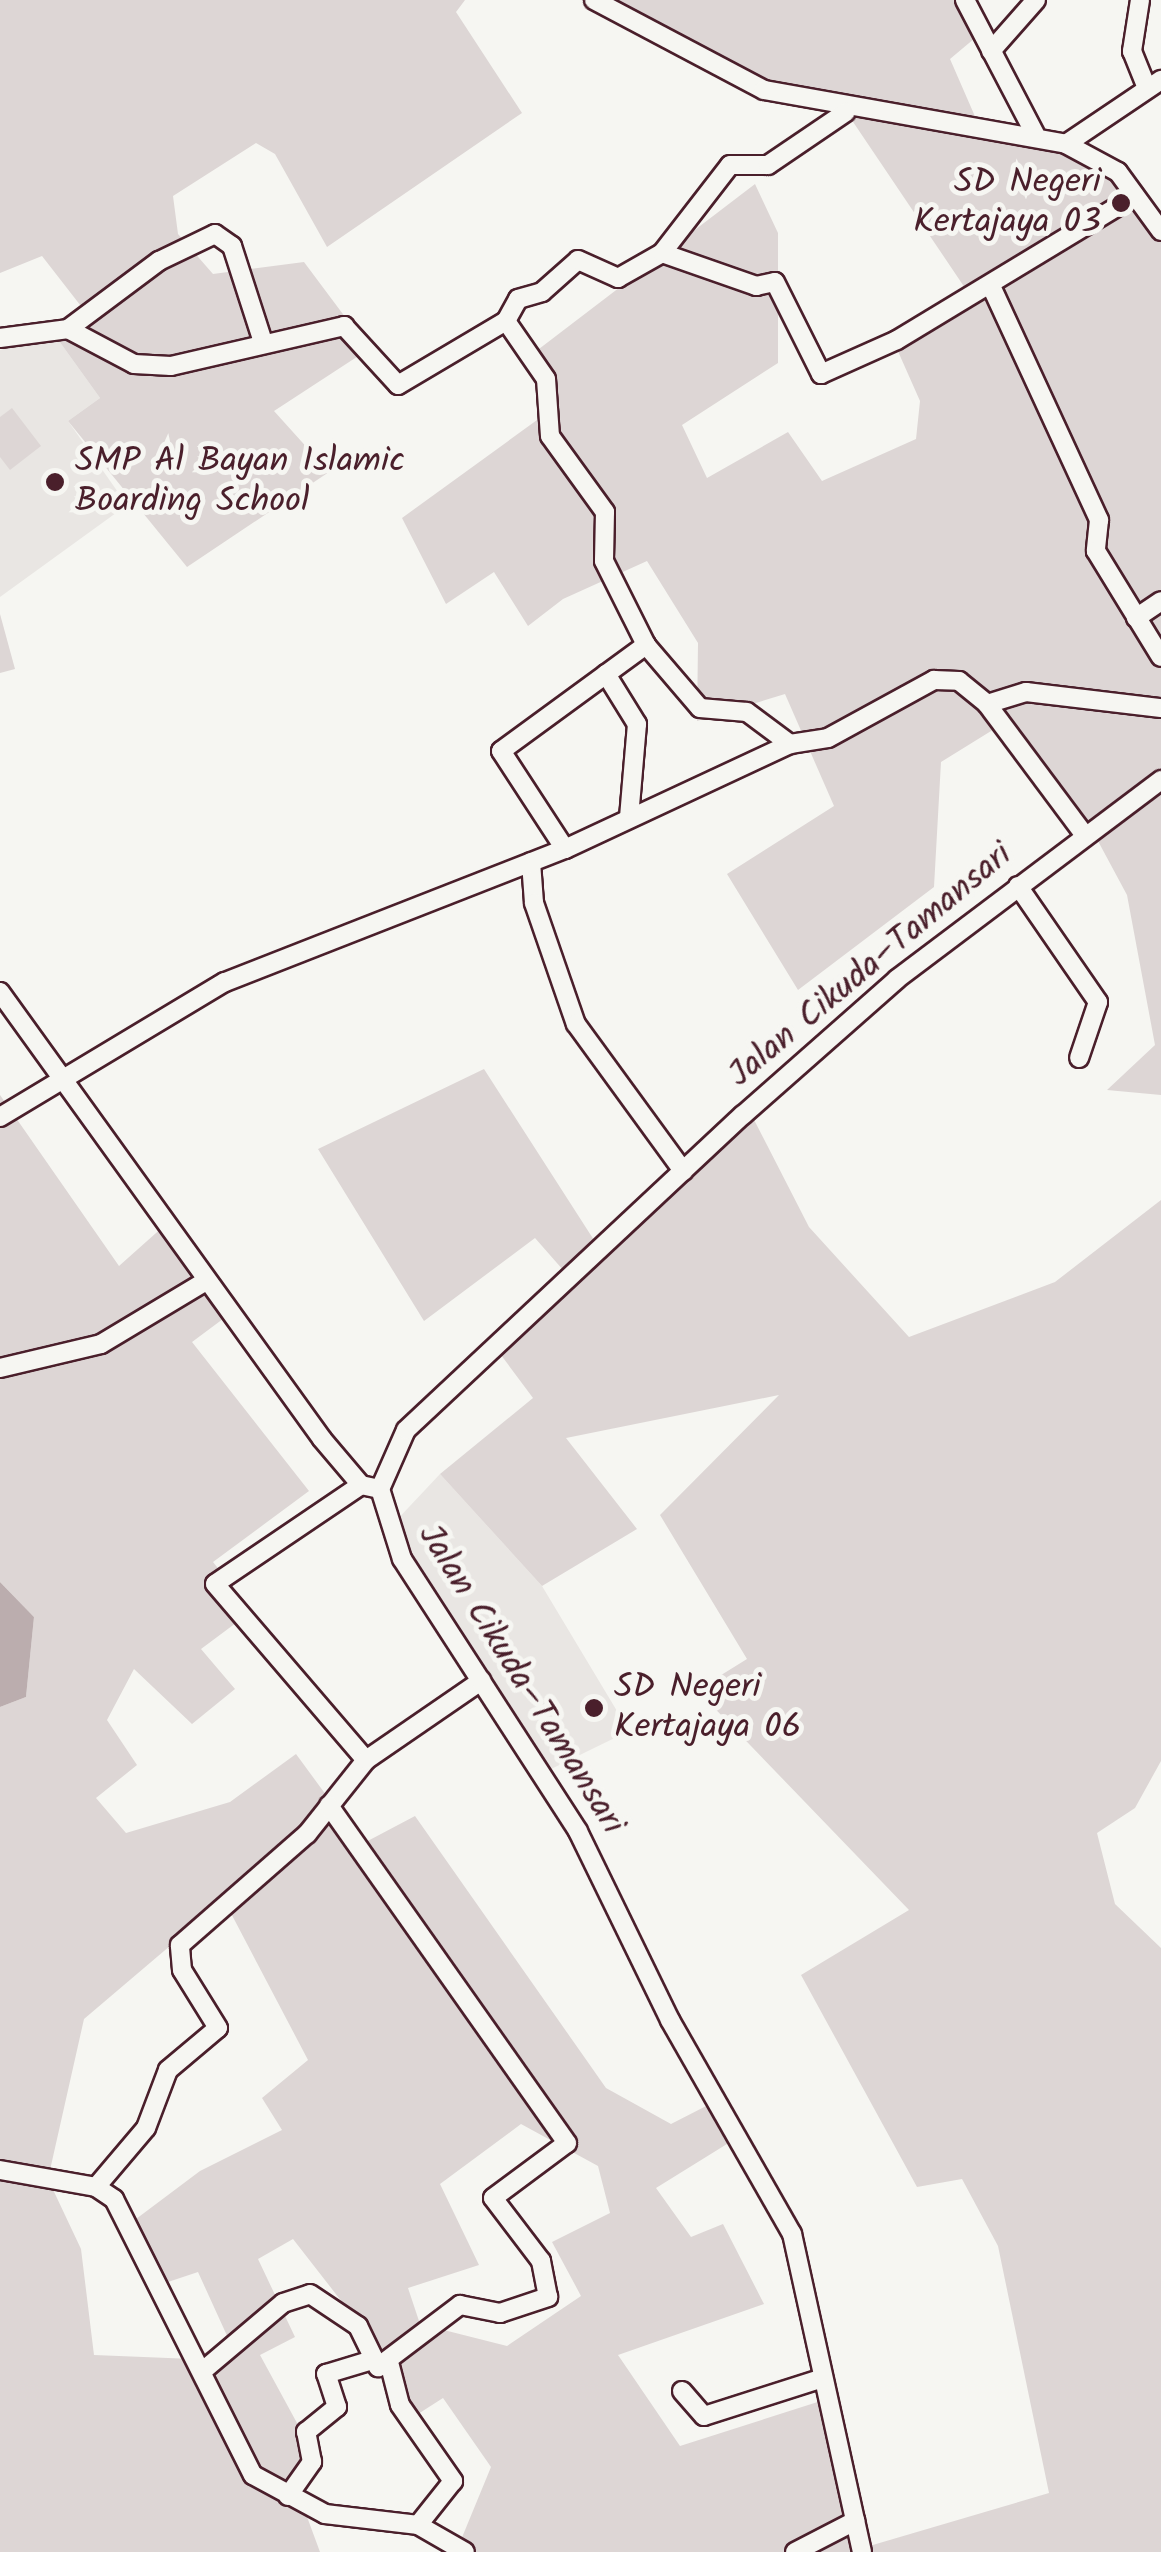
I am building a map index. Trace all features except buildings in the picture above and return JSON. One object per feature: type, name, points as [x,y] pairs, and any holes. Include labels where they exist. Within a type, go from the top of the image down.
[{"type":"street","points":[[594,0],[728,78],[846,112],[1035,134],[1066,144],[1118,172],[1161,231]]},
{"type":"street","points":[[965,0],[1035,134]]},
{"type":"street","points":[[1066,144],[1154,84],[1132,51],[1140,0]]},
{"type":"street","points":[[991,52],[1029,1]]},
{"type":"street","points":[[68,330],[134,364],[171,366],[263,342],[350,328],[398,385],[506,321],[518,299],[542,292],[578,260],[618,278],[662,253],[730,165],[768,165],[846,112]]},
{"type":"street","points":[[662,253],[756,286],[775,282],[822,374],[991,286],[1135,196]]},
{"type":"street","points":[[0,338],[68,330],[159,261],[215,234],[232,246],[263,342]]},
{"type":"street","points":[[991,286],[1099,520],[1096,551],[1161,656]]},
{"type":"street","points":[[506,321],[546,379],[550,436],[605,512],[604,560],[646,644],[700,708],[747,712],[790,744]]},
{"type":"street","points":[[1136,618],[1161,601]]},
{"type":"street","points":[[565,849],[501,751],[646,644]]},
{"type":"street","points":[[606,674],[636,724],[628,817]]},
{"type":"street","points":[[0,1117],[59,1077],[226,982],[565,849],[790,744],[828,738],[934,680],[960,681],[987,704],[1084,833]]},
{"type":"street","points":[[987,704],[1026,692],[1161,708]]},
{"type":"street","name":"Jalan Cikuda–Tamansari","points":[[862,2552],[792,2234],[670,2020],[578,1830],[402,1558],[380,1489],[406,1430],[683,1171],[897,979],[1084,833],[1161,780]]},
{"type":"street","points":[[531,862],[534,903],[576,1024],[683,1171]]},
{"type":"street","points":[[1018,886],[1098,1002],[1080,1058]]},
{"type":"street","points":[[0,992],[206,1281],[361,1485],[380,1489]]},
{"type":"street","points":[[0,1368],[101,1344],[206,1281]]},
{"type":"street","points":[[361,1485],[215,1584],[366,1760]]},
{"type":"street","points":[[96,2186],[146,2128],[168,2070],[218,2028],[182,1970],[180,1945],[330,1805],[366,1760],[480,1681]]},
{"type":"street","points":[[288,2496],[312,2462],[306,2432],[337,2407],[326,2374],[381,2363],[460,2305],[500,2313],[548,2297],[541,2261],[493,2198],[567,2143],[330,1805]]},
{"type":"street","points":[[0,2170],[96,2186],[130,2218],[205,2369],[245,2466],[288,2496],[326,2514],[418,2525],[465,2552]]},
{"type":"street","points":[[205,2369],[282,2303],[310,2294],[358,2326],[381,2363],[400,2406],[453,2482],[418,2525]]},
{"type":"street","points":[[682,2392],[704,2416],[822,2378]]},
{"type":"street","points":[[795,2552],[855,2521]]},
{"type":"shaded area","points":[[0,0],[465,0],[456,12],[522,113],[327,247],[275,154],[256,143],[173,196],[178,234],[213,274],[304,262],[369,349],[274,411],[329,472],[187,567],[68,421],[100,398],[54,334],[84,310],[42,256],[0,273]]},
{"type":"shaded area","points":[[587,0],[969,0],[981,33],[950,59],[977,121],[1044,128],[1120,171],[1161,228],[1161,1095],[1107,1090],[1155,1045],[1127,895],[1084,815],[1004,723],[941,762],[934,887],[798,990],[727,874],[834,806],[785,694],[697,721],[698,643],[647,561],[563,599],[528,626],[494,572],[446,604],[402,518],[555,407],[535,352],[755,184],[778,233],[778,363],[682,425],[707,478],[788,432],[822,481],[916,439],[920,401],[889,331],[965,288],[843,107],[722,75]]},
{"type":"shaded area","points":[[54,334],[100,398],[68,421],[127,505],[0,597],[0,350]]},
{"type":"shaded area","points":[[12,408],[41,446],[10,470],[0,457],[0,417]]},
{"type":"shaded area","points":[[0,614],[15,669],[0,673]]},
{"type":"shaded area","points":[[484,1069],[601,1251],[748,1108],[809,1227],[909,1337],[1055,1282],[1161,1200],[1161,1761],[1135,1808],[1097,1833],[1115,1904],[1161,1948],[1161,2552],[456,2552],[491,2467],[443,2398],[404,2423],[374,2343],[293,2239],[258,2259],[295,2337],[260,2355],[322,2469],[299,2495],[320,2552],[0,2552],[0,1707],[26,1697],[34,1617],[0,1582],[0,1095],[119,1266],[165,1225],[231,1313],[192,1342],[309,1491],[213,1562],[252,1611],[201,1649],[235,1689],[192,1724],[134,1669],[107,1720],[137,1765],[96,1798],[126,1833],[230,1802],[296,1754],[362,1844],[415,1816],[606,2088],[671,2124],[714,2102],[735,2139],[656,2188],[691,2237],[723,2224],[764,2304],[618,2355],[680,2446],[827,2399],[866,2547],[1049,2493],[998,2246],[962,2179],[917,2187],[801,1975],[909,1910],[697,1690],[747,1659],[660,1515],[779,1395],[566,1438],[637,1529],[542,1586],[440,1474],[533,1398],[498,1351],[571,1279],[535,1238],[424,1321],[318,1149]],"holes":[[[224,1900],[308,2060],[262,2098],[282,2130],[200,2171],[132,2222],[165,2283],[198,2272],[229,2340],[193,2359],[94,2355],[81,2249],[48,2179],[84,2019]],[[521,2124],[598,2166],[610,2213],[552,2242],[581,2296],[507,2346],[420,2324],[408,2288],[479,2265],[440,2184]]]},
{"type":"shaded area","points":[[440,1474],[542,1586],[629,1731],[547,1771],[394,1523]]},
{"type":"shaded area","points":[[0,1582],[34,1617],[26,1697],[0,1707]]},
{"type":"place","name":"SD Negeri Kertajaya 03","points":[[1121,203]]},
{"type":"place","name":"SMP Al Bayan Islamic Boarding School","points":[[55,482]]},
{"type":"place","name":"SD Negeri Kertajaya 06","points":[[594,1708]]}]
